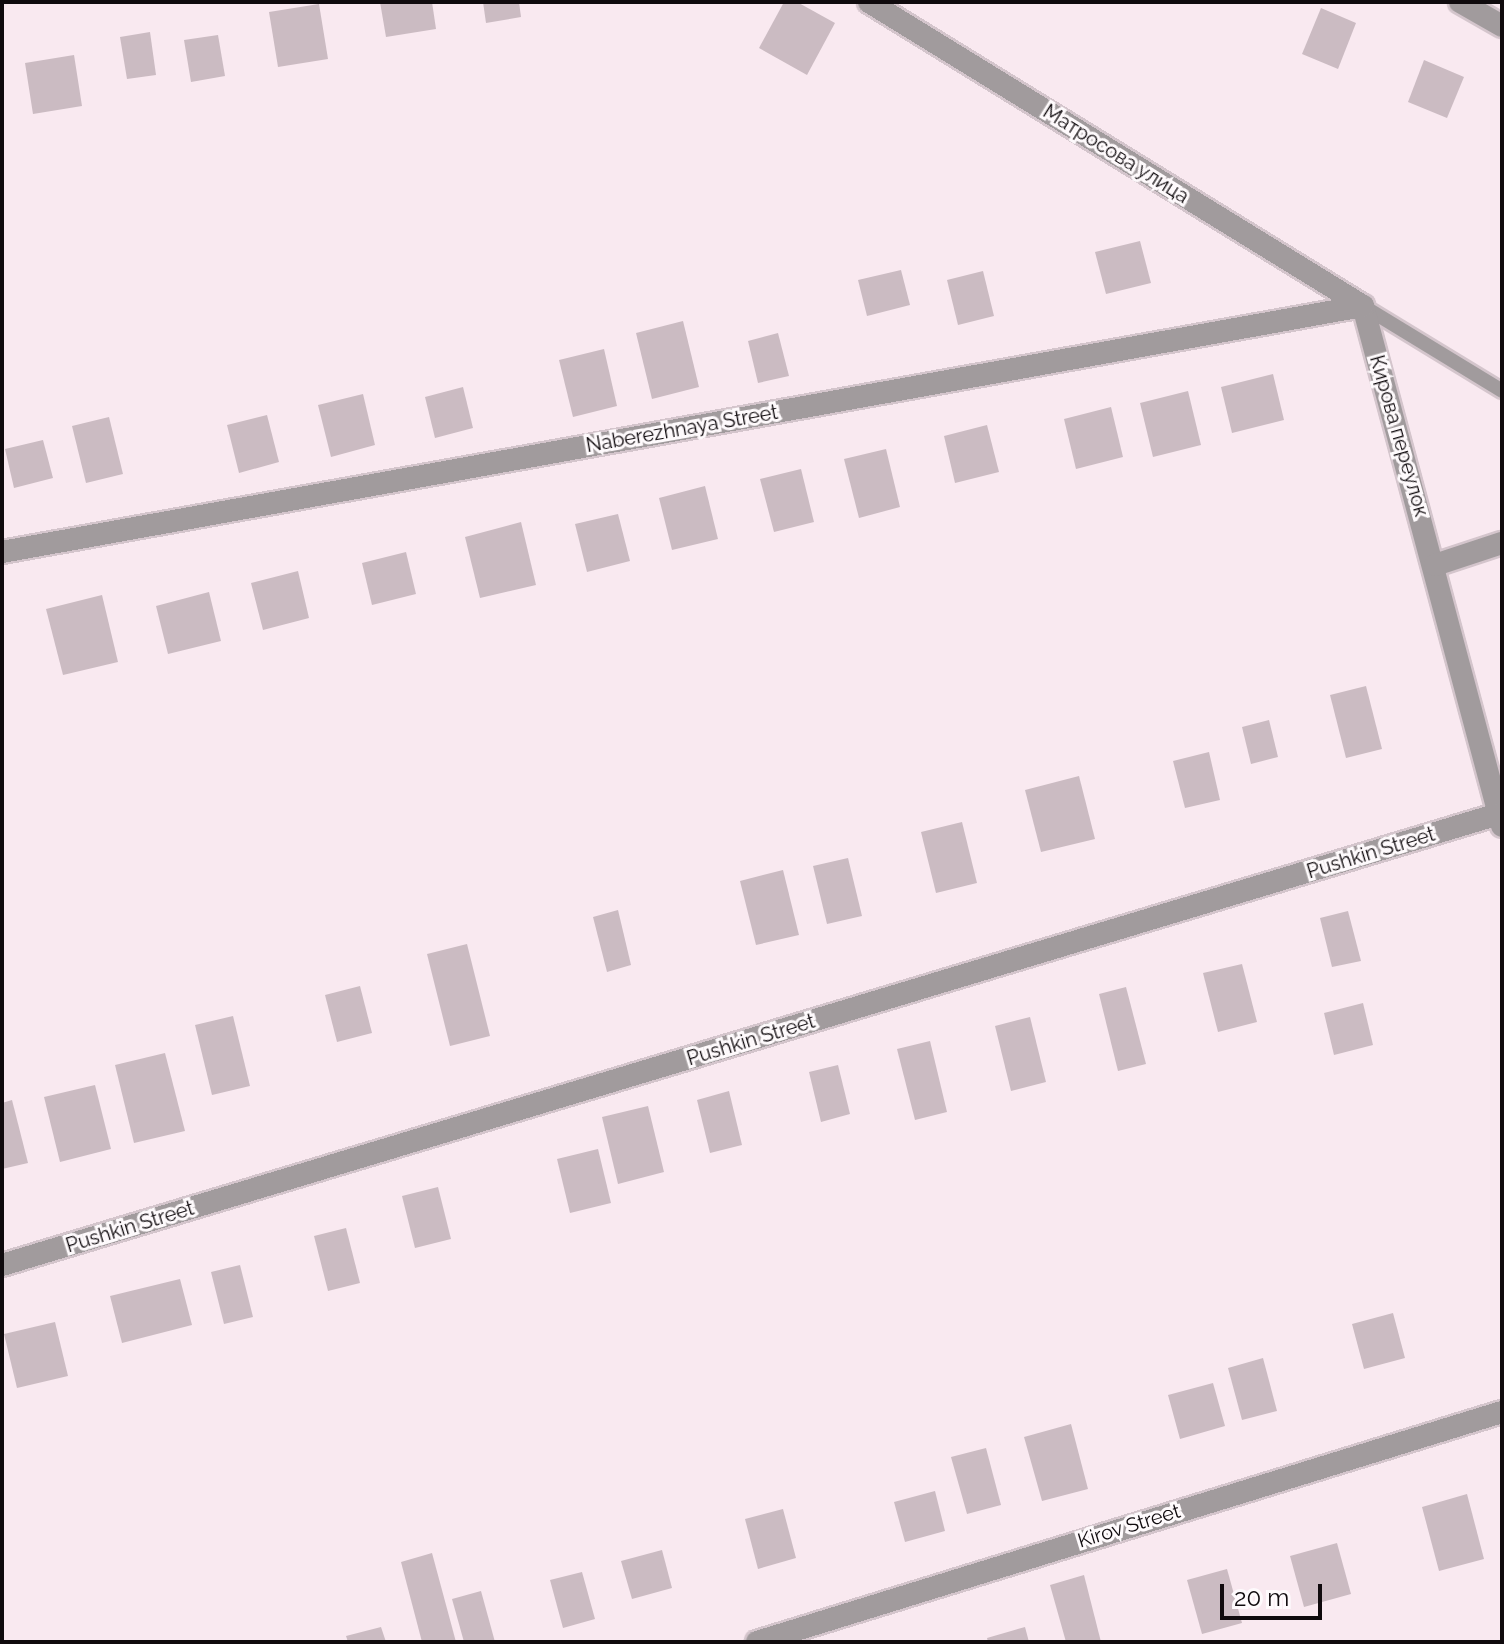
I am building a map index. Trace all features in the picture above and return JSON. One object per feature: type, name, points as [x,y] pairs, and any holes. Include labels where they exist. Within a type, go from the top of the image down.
[{"type":"street","name":"Матросова улица","points":[[869,2],[1363,306]]},
{"type":"street","points":[[1460,2],[1502,26]]},
{"type":"street","name":"Naberezhnaya Street","points":[[2,552],[1363,306]]},
{"type":"street","name":"Кирова переулок","points":[[1363,306],[1495,769],[1500,820]]},
{"type":"street","points":[[1435,565],[1502,543]]},
{"type":"street","name":"Pushkin Street","points":[[2,1265],[1500,820]]},
{"type":"street","name":"Kirov Street","points":[[757,1642],[795,1627],[1502,1412]]},
{"type":"lane","points":[[1363,306],[1502,391]]},
{"type":"building","points":[[380,2],[432,2],[436,29],[386,37]]},
{"type":"building","points":[[483,2],[519,2],[521,17],[486,23]]},
{"type":"building","points":[[784,2],[797,2],[835,23],[807,75],[759,48]]},
{"type":"building","points":[[319,4],[328,59],[278,67],[269,12]]},
{"type":"building","points":[[1321,8],[1356,23],[1338,69],[1302,54]]},
{"type":"building","points":[[150,32],[156,75],[127,79],[120,37]]},
{"type":"building","points":[[218,35],[225,76],[191,82],[184,40]]},
{"type":"building","points":[[74,55],[82,106],[33,114],[25,63]]},
{"type":"building","points":[[1424,60],[1464,77],[1447,118],[1408,102]]},
{"type":"building","points":[[1140,241],[1151,283],[1106,294],[1095,252]]},
{"type":"building","points":[[901,270],[910,305],[867,316],[858,280]]},
{"type":"building","points":[[983,271],[994,316],[958,325],[947,280]]},
{"type":"building","points":[[683,321],[699,387],[652,399],[636,333]]},
{"type":"building","points":[[778,333],[789,376],[758,383],[748,341]]},
{"type":"building","points":[[604,349],[617,406],[573,417],[559,360]]},
{"type":"building","points":[[1273,374],[1284,420],[1232,433],[1221,387]]},
{"type":"building","points":[[463,387],[473,428],[435,438],[425,397]]},
{"type":"building","points":[[1188,391],[1201,445],[1153,457],[1140,403]]},
{"type":"building","points":[[363,394],[375,445],[331,457],[318,405]]},
{"type":"building","points":[[1111,407],[1123,457],[1076,469],[1064,419]]},
{"type":"building","points":[[267,415],[279,462],[239,473],[227,425]]},
{"type":"building","points":[[109,417],[123,474],[86,483],[72,426]]},
{"type":"building","points":[[987,425],[999,472],[955,483],[944,436]]},
{"type":"building","points":[[43,440],[53,478],[14,488],[5,449]]},
{"type":"building","points":[[886,449],[900,507],[859,518],[844,459]]},
{"type":"building","points":[[801,469],[814,522],[774,532],[760,479]]},
{"type":"building","points":[[705,486],[718,539],[672,550],[659,498]]},
{"type":"building","points":[[618,514],[630,561],[587,572],[575,524]]},
{"type":"building","points":[[521,522],[536,585],[480,598],[465,537]]},
{"type":"building","points":[[406,552],[416,594],[372,605],[362,563]]},
{"type":"building","points":[[298,571],[309,618],[263,630],[251,583]]},
{"type":"building","points":[[209,592],[221,641],[168,654],[156,606]]},
{"type":"building","points":[[102,595],[118,662],[63,675],[46,609]]},
{"type":"building","points":[[1366,686],[1382,749],[1346,758],[1330,695]]},
{"type":"building","points":[[1269,720],[1278,757],[1251,764],[1242,727]]},
{"type":"building","points":[[1209,752],[1220,800],[1185,808],[1173,761]]},
{"type":"building","points":[[1079,776],[1095,839],[1041,852],[1025,790]]},
{"type":"building","points":[[962,822],[977,883],[936,893],[921,832]]},
{"type":"building","points":[[848,858],[862,916],[827,924],[813,866]]},
{"type":"building","points":[[783,870],[799,935],[756,945],[740,881]]},
{"type":"building","points":[[618,910],[631,965],[607,972],[593,917]]},
{"type":"building","points":[[1348,911],[1361,961],[1332,967],[1320,918]]},
{"type":"building","points":[[467,944],[490,1036],[450,1046],[427,954]]},
{"type":"building","points":[[1242,964],[1257,1022],[1218,1032],[1203,973]]},
{"type":"building","points":[[360,986],[372,1033],[337,1042],[325,995]]},
{"type":"building","points":[[1126,987],[1146,1064],[1118,1071],[1099,994]]},
{"type":"building","points":[[1363,1003],[1373,1045],[1334,1055],[1324,1013]]},
{"type":"building","points":[[233,1016],[250,1086],[212,1095],[195,1025]]},
{"type":"building","points":[[1030,1017],[1046,1082],[1011,1091],[995,1026]]},
{"type":"building","points":[[930,1041],[947,1112],[915,1120],[897,1049]]},
{"type":"building","points":[[165,1053],[185,1131],[134,1143],[115,1065]]},
{"type":"building","points":[[838,1065],[850,1114],[821,1122],[809,1072]]},
{"type":"building","points":[[95,1085],[111,1149],[60,1162],[44,1097]]},
{"type":"building","points":[[729,1091],[742,1145],[710,1153],[697,1100]]},
{"type":"building","points":[[12,1100],[28,1163],[2,1169],[2,1103]]},
{"type":"building","points":[[648,1106],[664,1172],[618,1184],[602,1117]]},
{"type":"building","points":[[598,1149],[611,1203],[570,1213],[557,1159]]},
{"type":"building","points":[[438,1187],[451,1239],[415,1248],[402,1196]]},
{"type":"building","points":[[346,1228],[360,1283],[328,1291],[314,1236]]},
{"type":"building","points":[[240,1265],[253,1317],[224,1324],[211,1272]]},
{"type":"building","points":[[180,1279],[192,1325],[122,1343],[110,1296]]},
{"type":"building","points":[[1393,1313],[1405,1358],[1364,1369],[1352,1324]]},
{"type":"building","points":[[55,1322],[68,1376],[17,1388],[4,1334]]},
{"type":"building","points":[[1263,1358],[1277,1411],[1242,1420],[1228,1368]]},
{"type":"building","points":[[1213,1383],[1225,1426],[1180,1439],[1168,1395]]},
{"type":"building","points":[[1071,1424],[1088,1489],[1042,1501],[1024,1437]]},
{"type":"building","points":[[986,1448],[1001,1505],[967,1514],[951,1457]]},
{"type":"building","points":[[935,1491],[945,1531],[905,1542],[894,1502]]},
{"type":"building","points":[[1467,1494],[1484,1559],[1439,1571],[1422,1507]]},
{"type":"building","points":[[783,1509],[796,1558],[758,1569],[745,1519]]},
{"type":"building","points":[[1337,1543],[1351,1594],[1304,1607],[1290,1556]]},
{"type":"building","points":[[662,1550],[672,1588],[632,1599],[621,1561]]},
{"type":"building","points":[[432,1553],[456,1642],[422,1642],[401,1562]]},
{"type":"building","points":[[1227,1569],[1242,1623],[1202,1634],[1187,1580]]},
{"type":"building","points":[[582,1572],[595,1619],[563,1628],[550,1580]]},
{"type":"building","points":[[1084,1575],[1101,1642],[1066,1642],[1050,1585]]},
{"type":"building","points":[[481,1591],[495,1642],[464,1642],[452,1599]]},
{"type":"building","points":[[381,1627],[386,1642],[348,1642],[346,1636]]},
{"type":"building","points":[[1025,1627],[1029,1642],[988,1642],[987,1638]]}]
